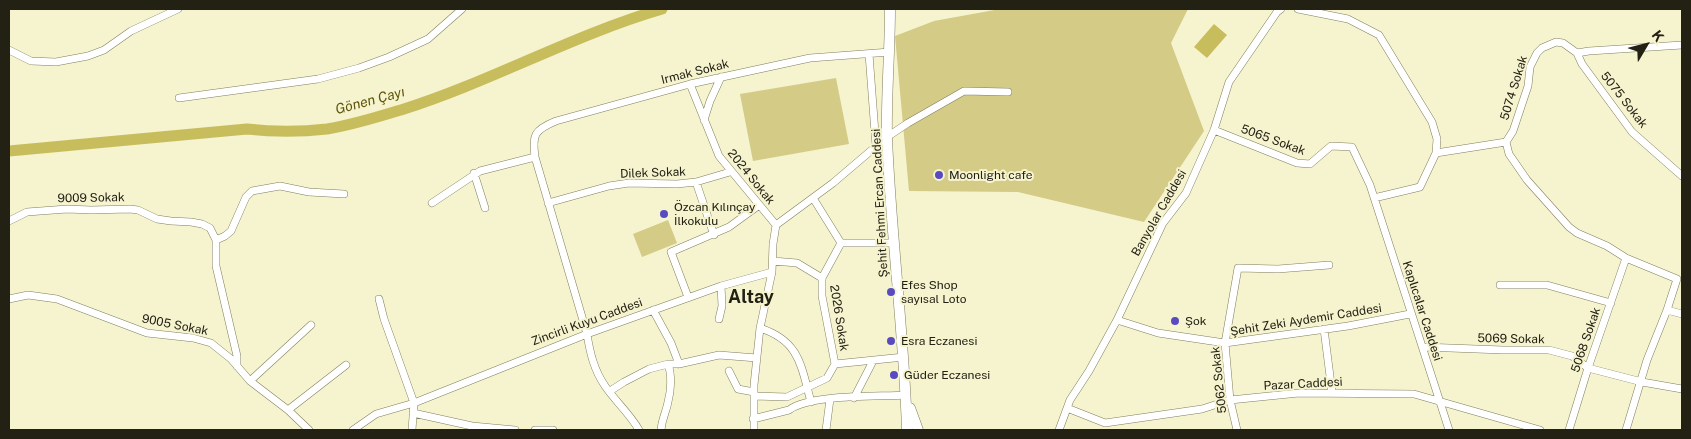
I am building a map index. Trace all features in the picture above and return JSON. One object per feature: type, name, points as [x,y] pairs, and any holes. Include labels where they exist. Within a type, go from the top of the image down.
[{"type":"main road","name":"Şehit Fehmi Ercan Caddesi","points":[[890,9],[887,136],[904,357],[907,430]]},
{"type":"main road","name":"Şehit Fehmi Ercan Caddesi","points":[[906,396],[918,430]]},
{"type":"street","points":[[9,50],[30,61],[56,62],[88,56],[104,50],[131,32],[178,9]]},
{"type":"street","points":[[179,98],[318,78],[359,68],[428,39],[462,9]]},
{"type":"street","name":"Banyolar Caddesi","points":[[1059,430],[1067,408],[1117,320],[1163,223],[1186,193],[1214,130],[1229,82],[1277,12],[1281,9]]},
{"type":"street","points":[[1298,9],[1348,19],[1379,35],[1432,122],[1437,139],[1436,153],[1420,187],[1374,198]]},
{"type":"street","name":"5074 Sokak","points":[[1506,142],[1513,131],[1528,86],[1530,67],[1537,53],[1542,48],[1556,42],[1563,43],[1577,53]]},
{"type":"street","points":[[1577,53],[1682,45]]},
{"type":"street","name":"Irmak Sokak","points":[[639,430],[610,391],[592,360],[587,334],[535,158],[533,139],[538,131],[546,125],[721,77],[810,58],[890,52]]},
{"type":"street","name":"5075 Sokak","points":[[1577,53],[1582,64],[1632,132],[1682,176]]},
{"type":"street","points":[[869,54],[876,146]]},
{"type":"street","points":[[704,120],[721,77]]},
{"type":"street","name":"2024 Sokak","points":[[690,84],[719,156],[758,206],[776,225]]},
{"type":"street","points":[[754,430],[754,394],[760,328],[772,272],[776,225],[833,183],[887,136],[908,122],[964,91],[1008,92]]},
{"type":"street","name":"5065 Sokak","points":[[1214,130],[1297,163],[1310,164],[1331,146],[1352,147],[1374,198]]},
{"type":"street","points":[[1436,153],[1506,142],[1509,154],[1527,180],[1568,227],[1607,246],[1626,258],[1676,279],[1667,310],[1647,360],[1642,382],[1626,430]]},
{"type":"street","points":[[432,203],[474,173],[535,158]]},
{"type":"street","name":"Dilek Sokak","points":[[548,203],[609,186],[629,183],[677,184],[696,182],[730,172]]},
{"type":"street","points":[[474,173],[486,208]]},
{"type":"street","points":[[696,182],[714,235]]},
{"type":"street","points":[[237,366],[238,356],[216,266],[216,240],[231,231],[246,197],[252,191],[280,186],[309,192],[344,194]]},
{"type":"street","points":[[813,198],[841,243],[894,243]]},
{"type":"street","name":"Kaplıcalar Caddesi","points":[[1374,198],[1449,430]]},
{"type":"street","points":[[688,298],[671,252],[714,235],[729,227],[758,206]]},
{"type":"street","name":"9009 Sokak","points":[[9,221],[27,212],[67,209],[130,209],[138,210],[163,220],[202,224],[210,228],[216,240]]},
{"type":"street","name":"2026 Sokak","points":[[835,364],[822,296],[822,278],[841,243]]},
{"type":"street","name":"5068 Sokak","points":[[1569,430],[1626,258]]},
{"type":"street","points":[[773,261],[797,263],[822,278]]},
{"type":"street","name":"5062 Sokak","points":[[1237,430],[1230,400],[1225,343],[1238,268],[1278,269],[1329,264]]},
{"type":"street","name":"Zincirli Kuyu Caddesi","points":[[352,430],[376,414],[414,403],[587,334],[721,286],[772,272]]},
{"type":"street","points":[[1500,285],[1547,285],[1611,304]]},
{"type":"street","points":[[719,318],[722,306],[721,286]]},
{"type":"street","name":"9005 Sokak","points":[[9,299],[28,295],[57,299],[147,333],[204,340],[222,350],[250,381],[288,410],[309,430]]},
{"type":"street","points":[[379,299],[384,319],[414,403],[412,430]]},
{"type":"street","points":[[653,310],[671,343],[679,364]]},
{"type":"street","points":[[1667,310],[1682,314]]},
{"type":"street","name":"Şehit Zeki Aydemir Caddesi","points":[[1117,320],[1172,336],[1225,343],[1348,326],[1410,314]]},
{"type":"street","points":[[250,381],[311,325]]},
{"type":"street","points":[[760,328],[776,334],[793,348],[798,358],[810,402]]},
{"type":"street","points":[[1324,329],[1332,392]]},
{"type":"street","name":"5069 Sokak","points":[[1422,347],[1549,350],[1572,356],[1588,368],[1642,382],[1682,389]]},
{"type":"street","points":[[610,391],[650,369],[668,364],[679,364],[719,355],[757,358]]},
{"type":"street","points":[[729,371],[738,389],[754,394],[787,397],[806,386],[827,378],[835,364],[904,357]]},
{"type":"street","points":[[854,398],[873,361]]},
{"type":"street","points":[[662,430],[662,419],[668,402],[670,372],[668,364]]},
{"type":"street","points":[[288,410],[346,365]]},
{"type":"street","name":"Pazar Caddesi","points":[[1067,408],[1105,427],[1202,409],[1230,400],[1299,393],[1414,394],[1540,430]]},
{"type":"street","points":[[753,418],[789,410],[810,402],[830,399],[906,396]]},
{"type":"street","points":[[826,430],[830,399]]},
{"type":"street","points":[[414,413],[464,428],[515,430]]},
{"type":"street","points":[[535,430],[553,430]]},
{"type":"shaded area","points":[[1000,9],[1188,9],[1171,43],[1204,131],[1144,222],[1018,192],[909,191],[895,36],[934,21]]},
{"type":"shaded area","points":[[1214,24],[1227,35],[1207,58],[1194,47]]},
{"type":"shaded area","points":[[836,78],[849,144],[753,161],[740,94]]},
{"type":"shaded area","points":[[668,220],[677,243],[642,257],[633,234]]},
{"type":"waterway","name":"Gönen Çayı","points":[[9,151],[247,129],[297,131],[327,129],[346,125],[385,115],[437,98],[564,45],[662,9]]},
{"type":"place","name":"Moonlight cafe","points":[[939,175]]},
{"type":"place","name":"Özcan Kılınçay İlkokulu","points":[[664,214]]},
{"type":"place","name":"Efes Shop sayısal Loto","points":[[891,292]]},
{"type":"place","name":"Şok","points":[[1175,321]]},
{"type":"place","name":"Esra Eczanesi","points":[[891,341]]},
{"type":"place","name":"Güder Eczanesi","points":[[894,375]]},
{"type":"district","name":"Altay","points":[[751,297]]}]
